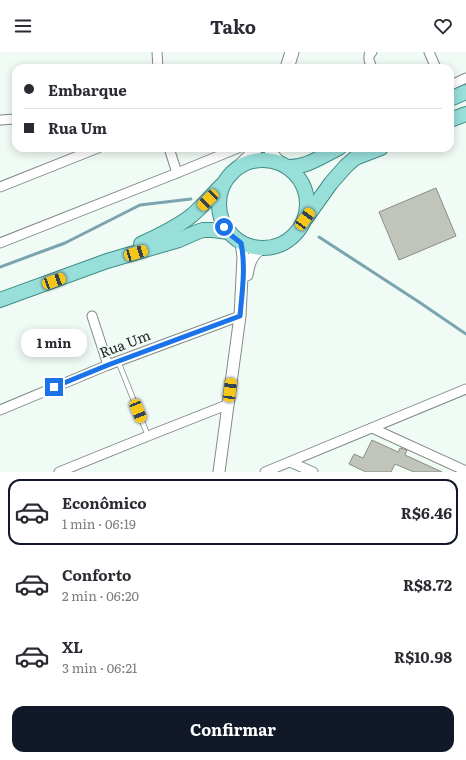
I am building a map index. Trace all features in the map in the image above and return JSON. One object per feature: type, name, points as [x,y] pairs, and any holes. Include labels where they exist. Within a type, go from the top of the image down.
[{"type":"main road","points":[[288,64],[292,52]]},
{"type":"main road","points":[[454,97],[466,92]]},
{"type":"main road","points":[[454,118],[466,114]]},
{"type":"main road","points":[[240,166],[254,152]]},
{"type":"main road","points":[[272,152],[272,155],[297,176],[304,188],[307,202],[305,219]]},
{"type":"main road","points":[[107,261],[172,229],[192,215],[223,183],[231,172],[248,162],[266,160],[294,168],[305,165],[331,152]]},
{"type":"main road","points":[[223,183],[219,194],[218,205],[220,217],[224,227],[236,240],[241,243],[261,249],[271,248],[286,243],[297,233],[305,219],[331,183],[349,163],[355,158],[371,152]]},
{"type":"main road","points":[[0,300],[107,261],[179,240],[203,230],[228,232]]},
{"type":"street","points":[[157,52],[158,64]]},
{"type":"street","points":[[370,64],[369,55],[372,52]]},
{"type":"street","points":[[429,52],[434,64]]},
{"type":"street","points":[[454,84],[466,78]]},
{"type":"street","points":[[0,120],[12,119]]},
{"type":"street","points":[[0,187],[88,152]]},
{"type":"street","points":[[170,152],[177,174]]},
{"type":"street","points":[[0,242],[177,174],[229,152]]},
{"type":"street","points":[[219,472],[240,316],[243,257],[241,243]]},
{"type":"street","points":[[241,301],[252,257],[261,249]]},
{"type":"street","points":[[92,316],[108,365]]},
{"type":"street","name":"Rua Um","points":[[0,410],[108,365],[240,316]]},
{"type":"street","points":[[265,472],[466,389]]},
{"type":"street","points":[[59,472],[229,404]]},
{"type":"street","points":[[372,428],[466,471]]},
{"type":"street","points":[[290,462],[313,472]]},
{"type":"lane","points":[[118,362],[148,436]]},
{"type":"building","points":[[436,188],[456,236],[399,260],[379,212]]},
{"type":"building","points":[[372,440],[398,452],[400,448],[407,450],[405,455],[442,472],[414,472],[395,464],[391,472],[366,472],[349,464],[354,454],[363,458]]},
{"type":"waterway","points":[[0,267],[65,243],[140,205],[191,199]]},
{"type":"waterway","points":[[319,237],[466,334]]},
{"type":"route","points":[[54,387],[108,365],[240,316],[243,251],[241,243],[236,240],[224,227]]}]
